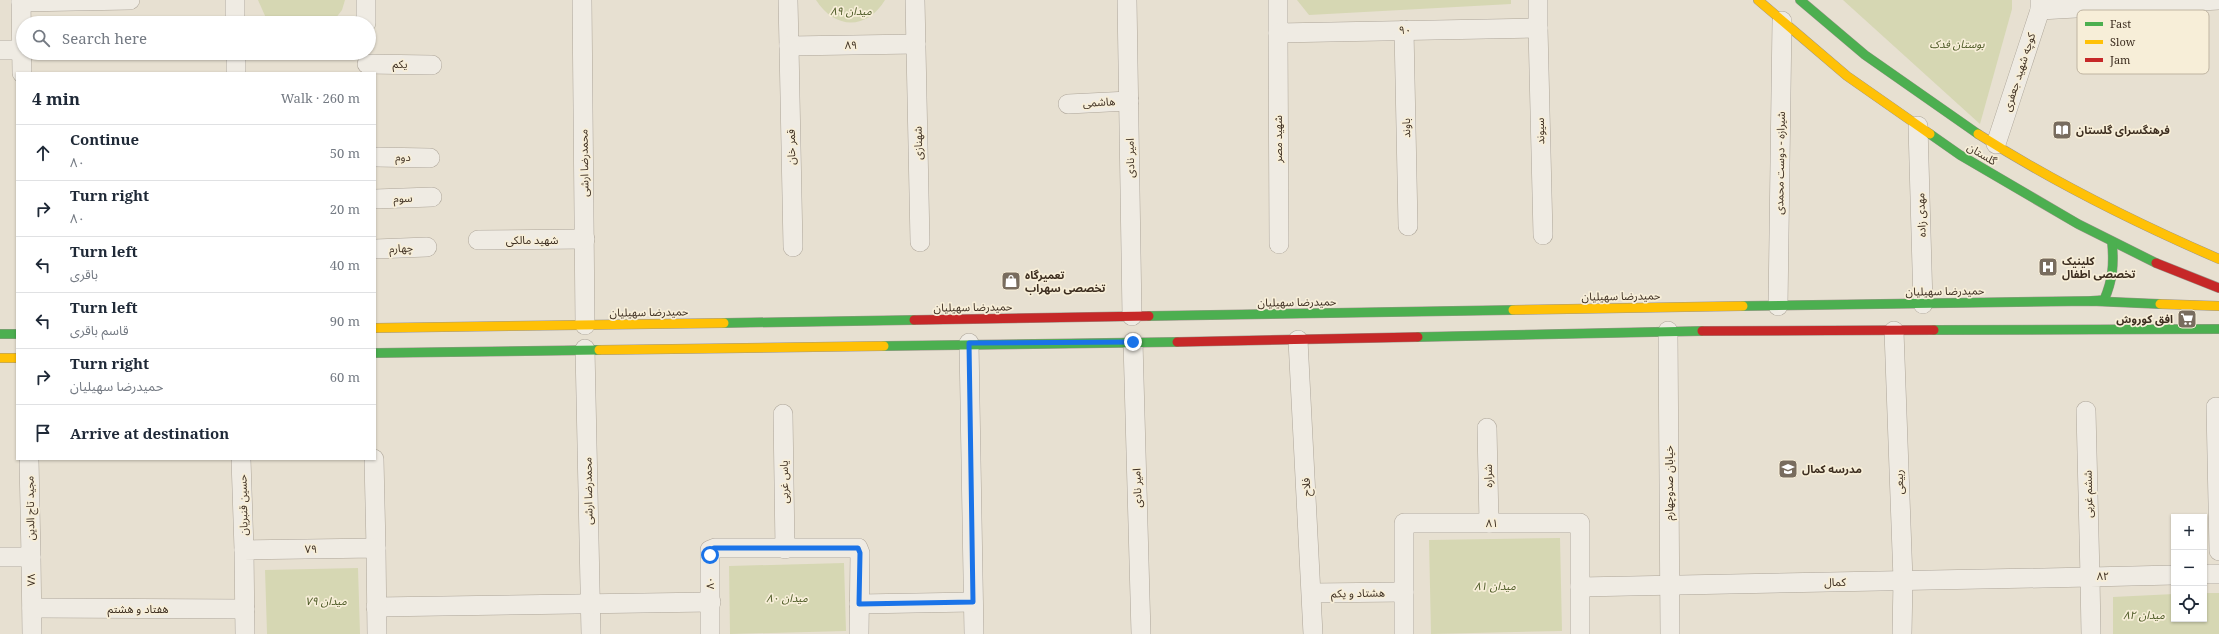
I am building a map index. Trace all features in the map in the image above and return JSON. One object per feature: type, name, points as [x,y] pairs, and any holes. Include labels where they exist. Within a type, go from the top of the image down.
[{"type":"main road","name":"گلستان","points":[[1758,0],[1847,76],[1960,155],[2078,224],[2112,242],[2149,260],[2219,288]]},
{"type":"main road","name":"گلستان","points":[[1800,0],[1864,54],[1974,132],[2098,204],[2160,235],[2219,259]]},
{"type":"main road","points":[[2091,301],[2104,300],[2115,273],[2112,242]]},
{"type":"main road","name":"حمیدرضا سهیلیان","points":[[376,328],[585,337],[969,343],[1133,328],[1298,325],[1668,320],[1777,331],[1894,316],[1924,318],[2091,301],[2219,306]]},
{"type":"main road","name":"حمیدرضا سهیلیان","points":[[376,353],[585,337],[968,319],[1133,328],[1668,320],[1778,306],[1924,318],[2219,329]]},
{"type":"main road","points":[[1777,331],[1778,306]]},
{"type":"main road","points":[[968,319],[969,343]]},
{"type":"main road","points":[[0,334],[16,334]]},
{"type":"main road","points":[[0,358],[16,358]]},
{"type":"street","points":[[21,16],[21,1],[130,0]]},
{"type":"street","points":[[235,0],[235,16]]},
{"type":"street","points":[[366,0],[366,16]]},
{"type":"street","name":"محمدرضا ارشی","points":[[582,0],[585,337],[591,634]]},
{"type":"street","points":[[788,0],[789,46]]},
{"type":"street","points":[[915,0],[916,44]]},
{"type":"street","name":"امیر نادی","points":[[1127,0],[1133,328],[1141,634]]},
{"type":"street","points":[[1278,0],[1278,33]]},
{"type":"street","points":[[1538,0],[1538,28]]},
{"type":"street","points":[[2040,5],[2219,0]]},
{"type":"street","name":"کوچه شهید جعفری","points":[[1996,144],[2040,5]]},
{"type":"street","name":"شیرازه - دوست محمدی","points":[[1778,306],[1782,21]]},
{"type":"street","name":"۹۰","points":[[1278,33],[1538,28]]},
{"type":"street","name":"سیوند","points":[[1538,28],[1543,235]]},
{"type":"street","name":"باوند","points":[[1404,30],[1408,226]]},
{"type":"street","name":"شهید مصر","points":[[1278,33],[1278,244]]},
{"type":"street","name":"۸۹","points":[[789,46],[916,44]]},
{"type":"street","name":"شهنازی","points":[[916,44],[920,242]]},
{"type":"street","name":"قمر خان","points":[[789,46],[793,247]]},
{"type":"street","points":[[0,50],[16,50]]},
{"type":"street","points":[[22,60],[22,72]]},
{"type":"street","points":[[236,60],[236,72]]},
{"type":"street","name":"یکم","points":[[367,63],[432,65]]},
{"type":"street","name":"هاشمی","points":[[1068,104],[1129,101]]},
{"type":"street","name":"مهدی زاده","points":[[1918,126],[1924,318]]},
{"type":"street","name":"دوم","points":[[376,157],[430,158]]},
{"type":"street","name":"سوم","points":[[376,199],[432,197]]},
{"type":"street","name":"شهید مالکی","points":[[478,240],[585,240]]},
{"type":"street","name":"چهارم","points":[[376,249],[427,246]]},
{"type":"street","name":"ربیعی","points":[[1894,316],[1903,580],[1902,634]]},
{"type":"street","name":"خیابان صدوچهارم","points":[[1668,320],[1670,634]]},
{"type":"street","name":"فلاح","points":[[1298,325],[1313,634]]},
{"type":"street","points":[[969,343],[974,634]]},
{"type":"street","points":[[2216,407],[2219,551]]},
{"type":"street","name":"ششم غربی","points":[[2086,411],[2090,576]]},
{"type":"street","name":"یاس غربی","points":[[783,414],[785,549]]},
{"type":"street","name":"شراره","points":[[1487,428],[1489,523]]},
{"type":"street","name":"مجید تاج الدین","points":[[29,460],[31,557]]},
{"type":"street","name":"حسین قنبریان","points":[[241,460],[244,550]]},
{"type":"street","points":[[374,460],[377,634]]},
{"type":"street","name":"۸۱","points":[[1404,634],[1404,524],[1489,523],[1580,523],[1580,634]]},
{"type":"street","name":"۷۹","points":[[244,550],[376,548]]},
{"type":"street","name":"۸۰","points":[[710,634],[710,550],[714,548],[858,548],[860,553],[859,634]]},
{"type":"street","points":[[244,550],[245,634]]},
{"type":"street","points":[[0,557],[31,557]]},
{"type":"street","name":"۷۸","points":[[31,557],[32,634]]},
{"type":"street","points":[[2207,574],[2219,574]]},
{"type":"street","name":"۸۲","points":[[2091,634],[2090,576],[2171,575]]},
{"type":"street","name":"کمال","points":[[1580,587],[2090,576]]},
{"type":"street","name":"هشتاد و یکم","points":[[1312,593],[1404,592]]},
{"type":"street","points":[[376,607],[711,602]]},
{"type":"street","points":[[859,604],[973,602]]},
{"type":"street","name":"هفتاد و هشتم","points":[[32,608],[244,609]]},
{"type":"green space","points":[[258,0],[345,0],[342,10],[337,16],[265,16]]},
{"type":"green space","name":"میدان ۸۹","points":[[816,0],[885,0],[878,10],[869,17],[860,21],[851,22],[841,21],[832,17]]},
{"type":"green space","points":[[1297,0],[1511,0],[1511,4],[1309,15]]},
{"type":"green space","name":"بوستان فدک","points":[[1843,0],[2012,0],[2012,9],[1980,124]]},
{"type":"green space","name":"میدان ۸۱","points":[[1560,538],[1562,631],[1431,634],[1429,540]]},
{"type":"green space","name":"میدان ۸۰","points":[[844,563],[846,631],[730,634],[729,566]]},
{"type":"green space","name":"میدان ۷۹","points":[[358,568],[360,634],[267,634],[265,570]]},
{"type":"green space","name":"میدان ۸۲","points":[[2207,593],[2219,593],[2219,634],[2113,634],[2113,597],[2171,594],[2171,622],[2207,622]]},
{"type":"traffic: fast","points":[[1800,0],[1865,55],[1978,134]]},
{"type":"traffic: fast","points":[[1930,134],[1960,155],[2078,224],[2156,263]]},
{"type":"traffic: fast","points":[[2091,301],[2104,300],[2107,293],[2112,271],[2112,242]]},
{"type":"traffic: fast","points":[[1743,306],[2091,301],[2160,304]]},
{"type":"traffic: fast","points":[[1149,316],[1513,310]]},
{"type":"traffic: fast","points":[[724,323],[914,320]]},
{"type":"traffic: fast","points":[[1934,330],[2219,329]]},
{"type":"traffic: fast","points":[[1418,337],[1702,331]]},
{"type":"traffic: fast","points":[[0,334],[16,334]]},
{"type":"traffic: fast","points":[[884,346],[1177,342]]},
{"type":"traffic: fast","points":[[376,353],[599,350]]},
{"type":"traffic: slow","points":[[1758,0],[1847,76],[1930,134]]},
{"type":"traffic: slow","points":[[1978,134],[2066,186],[2127,217],[2219,259]]},
{"type":"traffic: slow","points":[[2160,304],[2219,306]]},
{"type":"traffic: slow","points":[[1513,310],[1743,306]]},
{"type":"traffic: slow","points":[[376,328],[724,323]]},
{"type":"traffic: slow","points":[[599,350],[884,346]]},
{"type":"traffic: slow","points":[[0,358],[16,358]]},
{"type":"traffic: jam","points":[[2156,263],[2219,288]]},
{"type":"traffic: jam","points":[[914,320],[1149,316]]},
{"type":"traffic: jam","points":[[1702,331],[1934,330]]},
{"type":"traffic: jam","points":[[1177,342],[1418,337]]},
{"type":"place","name":"فرهنگسرای گلستان","points":[[2062,130]]},
{"type":"place","name":"کلینیک تخصصی اطفال","points":[[2048,267]]},
{"type":"place","name":"تعمیرگاه تخصصی سهراب","points":[[1011,281]]},
{"type":"place","name":"افق کوروش","points":[[2187,319]]},
{"type":"place","name":"مدرسه کمال","points":[[1788,469]]},
{"type":"route","points":[[710,555],[710,550],[714,548],[858,548],[860,553],[859,604],[973,602],[969,343],[1133,342]]}]
